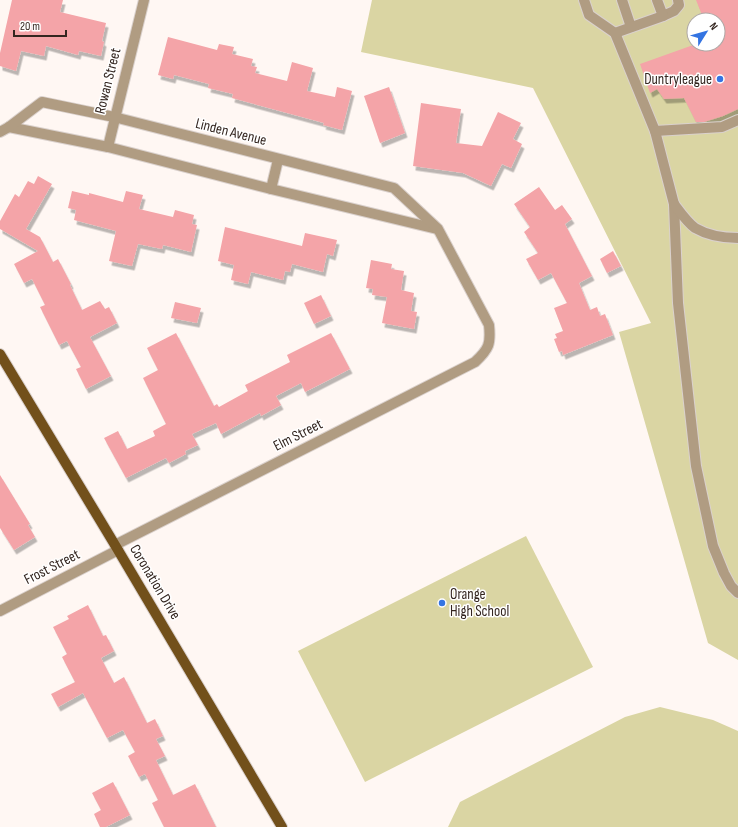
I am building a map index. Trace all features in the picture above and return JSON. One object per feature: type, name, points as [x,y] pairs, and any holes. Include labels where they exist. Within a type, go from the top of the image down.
[{"type":"main road","name":"Coronation Drive","points":[[0,354],[117,547],[279,826]]},
{"type":"street","name":"Rowan Street","points":[[108,147],[114,117],[144,0]]},
{"type":"street","points":[[584,0],[589,15],[615,33],[655,131],[674,204],[678,303],[696,466],[713,546],[724,573],[738,593]]},
{"type":"street","points":[[622,0],[631,27]]},
{"type":"street","points":[[657,0],[662,16]]},
{"type":"street","points":[[615,33],[674,11],[679,5],[678,0]]},
{"type":"street","name":"Linden Avenue","points":[[0,132],[42,102],[114,117],[278,160],[394,188],[438,229],[490,325],[489,347]]},
{"type":"street","points":[[655,131],[722,127],[738,120]]},
{"type":"street","points":[[9,127],[108,147],[271,189],[438,229]]},
{"type":"street","points":[[271,189],[278,160]]},
{"type":"street","points":[[674,204],[695,228],[710,234],[729,238],[738,238]]},
{"type":"street","name":"Elm Street","points":[[117,547],[475,362],[489,347]]},
{"type":"street","name":"Frost Street","points":[[0,611],[117,547]]},
{"type":"shaded area","points":[[372,0],[738,0],[738,660],[708,643],[619,332],[651,323],[533,88],[361,52]]},
{"type":"shaded area","points":[[526,536],[593,667],[365,782],[298,651]]},
{"type":"shaded area","points":[[660,707],[713,720],[738,731],[738,827],[448,827],[460,802],[625,717]]},
{"type":"building","points":[[12,0],[63,0],[60,12],[106,23],[102,41],[104,42],[101,56],[79,51],[78,55],[46,46],[44,56],[21,51],[16,71],[0,66],[0,53]]},
{"type":"building","points":[[696,0],[738,0],[738,109],[704,122],[696,122],[684,98],[664,99],[657,89],[650,93],[640,64],[686,48],[686,52],[726,52],[726,12],[701,12]]},
{"type":"building","points":[[168,37],[217,50],[219,44],[234,47],[232,54],[253,59],[251,66],[257,67],[255,73],[287,81],[292,62],[313,68],[307,91],[335,97],[337,87],[352,91],[342,130],[323,125],[324,123],[232,98],[233,94],[208,88],[209,84],[174,75],[173,79],[158,75]]},
{"type":"building","points":[[389,87],[405,133],[380,143],[364,96]]},
{"type":"building","points":[[421,103],[461,109],[456,143],[482,146],[498,112],[521,123],[513,139],[522,144],[511,168],[502,164],[491,186],[463,173],[413,166]]},
{"type":"building","points":[[38,176],[52,184],[26,229],[40,237],[53,262],[58,259],[82,310],[100,301],[105,309],[109,307],[117,323],[90,337],[111,376],[86,389],[76,369],[81,367],[67,341],[59,345],[40,307],[45,305],[32,279],[24,283],[14,264],[38,251],[0,229],[0,221],[15,194],[19,197],[28,181],[34,184]]},
{"type":"building","points":[[539,187],[555,210],[562,205],[572,219],[565,224],[592,276],[579,283],[590,310],[597,307],[600,316],[605,314],[613,335],[563,355],[562,351],[559,352],[554,339],[557,338],[555,334],[563,331],[554,308],[567,303],[551,273],[538,280],[526,259],[538,253],[524,232],[530,227],[514,204]]},
{"type":"building","points":[[72,191],[89,195],[89,193],[123,202],[126,191],[143,195],[139,209],[173,217],[175,210],[194,215],[192,224],[197,225],[191,252],[163,245],[162,249],[138,244],[132,266],[109,261],[116,231],[74,220],[76,210],[68,208]]},
{"type":"building","points":[[225,227],[302,246],[305,233],[337,240],[333,256],[327,254],[323,272],[292,264],[290,272],[285,271],[283,280],[251,272],[248,284],[231,280],[234,265],[218,261]]},
{"type":"building","points":[[613,251],[621,266],[607,273],[600,259]]},
{"type":"building","points":[[371,260],[392,264],[391,269],[404,271],[401,290],[414,293],[411,311],[417,312],[414,329],[382,323],[387,297],[372,295],[373,289],[366,288]]},
{"type":"building","points":[[321,295],[331,316],[314,324],[304,303]]},
{"type":"building","points":[[175,302],[201,308],[197,323],[171,318]]},
{"type":"building","points":[[176,333],[214,406],[217,404],[219,407],[248,391],[245,385],[290,362],[287,355],[331,333],[350,369],[305,392],[301,383],[276,396],[281,405],[261,416],[260,413],[221,434],[216,423],[192,434],[198,445],[185,451],[186,454],[169,463],[166,458],[126,478],[104,438],[118,431],[127,449],[155,436],[153,431],[166,424],[143,378],[158,370],[147,348]]},
{"type":"building","points":[[0,475],[30,524],[28,525],[35,537],[14,550],[0,528]]},
{"type":"building","points":[[88,605],[103,636],[106,635],[114,651],[101,658],[114,683],[124,677],[147,723],[155,719],[163,736],[156,739],[165,756],[156,760],[173,795],[195,784],[216,827],[164,827],[152,803],[158,800],[145,774],[139,777],[128,756],[135,752],[123,730],[107,738],[83,693],[58,707],[51,694],[75,682],[62,657],[67,654],[53,627],[69,619],[67,616]]},
{"type":"building","points":[[113,782],[130,815],[106,827],[100,827],[94,814],[101,810],[92,793]]},
{"type":"place","name":"Duntryleague","points":[[720,79]]},
{"type":"place","name":"Orange High School","points":[[442,603]]}]
